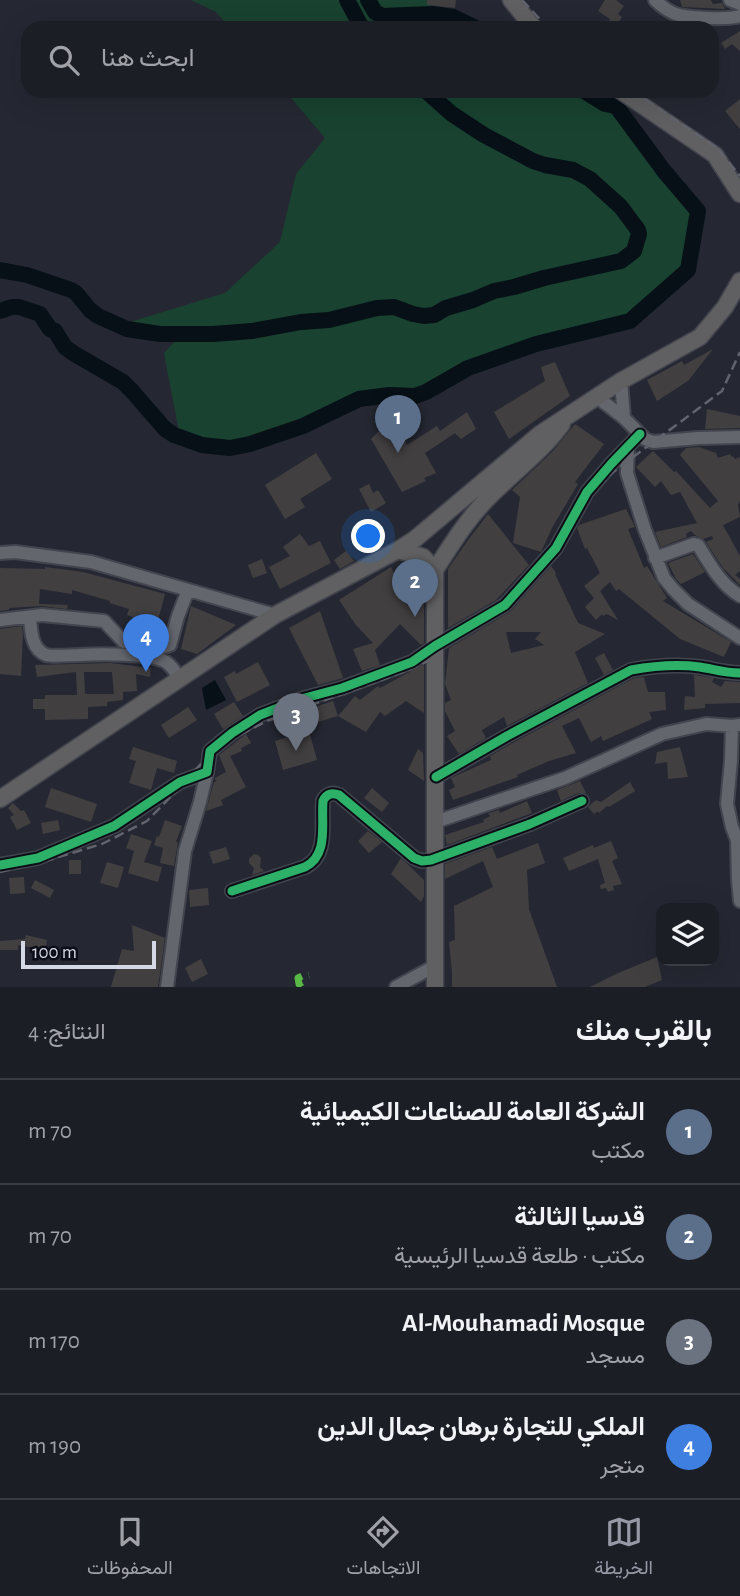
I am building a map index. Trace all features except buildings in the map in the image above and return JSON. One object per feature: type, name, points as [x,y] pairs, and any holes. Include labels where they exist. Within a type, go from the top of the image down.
[{"type":"main road","points":[[511,0],[528,21]]},
{"type":"main road","points":[[631,98],[715,155],[740,194]]},
{"type":"main road","points":[[0,799],[275,615],[415,539],[540,433],[621,381],[700,337],[725,307],[740,281]]},
{"type":"main road","points":[[435,987],[435,569],[466,522],[550,440],[567,416]]},
{"type":"main road","points":[[430,526],[457,536]]},
{"type":"main road","points":[[398,550],[423,557],[435,569]]},
{"type":"street","points":[[655,0],[676,14],[725,19],[740,16]]},
{"type":"street","points":[[730,0],[740,4]]},
{"type":"street","points":[[621,381],[624,418]]},
{"type":"street","points":[[597,397],[645,439],[653,442],[740,437]]},
{"type":"street","points":[[167,987],[185,851],[200,802],[210,751],[260,715],[412,662],[505,605],[556,548],[587,492],[640,434]]},
{"type":"street","points":[[628,447],[627,473],[664,578],[688,604],[740,638]]},
{"type":"street","points":[[655,558],[694,544],[698,545],[727,587],[740,596]]},
{"type":"street","points":[[0,553],[15,552],[91,562],[275,615]]},
{"type":"street","points":[[0,620],[42,615],[104,621],[124,642],[162,648],[170,645],[188,590]]},
{"type":"street","points":[[30,617],[33,641],[38,649],[47,655],[104,653],[144,657],[165,661],[180,679]]},
{"type":"street","points":[[436,777],[631,670],[653,666],[698,667],[740,673]]},
{"type":"street","points":[[435,822],[565,778],[662,734],[706,724],[736,725],[727,804],[736,829],[740,901]]},
{"type":"street","points":[[0,865],[38,858],[114,826],[180,782],[206,772]]},
{"type":"street","points":[[232,891],[305,867],[316,860],[321,849],[323,802],[326,796],[331,794],[339,795],[414,858],[422,861],[530,824],[582,801]]},
{"type":"street","points":[[396,987],[435,966]]},
{"type":"green space","points":[[191,0],[429,0],[432,14],[461,21],[224,21],[216,12]]},
{"type":"green space","points":[[291,98],[600,98],[616,106],[698,211],[688,270],[630,321],[529,346],[468,368],[415,396],[389,395],[359,399],[297,428],[250,444],[215,447],[180,437],[164,353],[183,333],[117,326],[225,293],[280,242],[296,174],[325,138]]},
{"type":"shaded area","points":[[215,680],[226,700],[206,710],[202,688]]},
{"type":"waterway","points":[[347,0],[358,21]]},
{"type":"waterway","points":[[368,0],[375,12],[382,16],[432,14],[461,21]]},
{"type":"waterway","points":[[0,270],[27,275],[71,290],[98,316],[127,329],[160,334],[213,334],[329,320],[377,308],[394,307],[413,314],[434,315],[494,291],[621,261],[634,251],[638,230],[621,207],[590,179],[573,170],[533,161],[484,135],[452,114],[434,98]]},
{"type":"waterway","points":[[0,311],[19,307],[40,314],[65,347],[123,382],[165,429],[202,445],[230,448],[303,426],[359,399],[389,395],[415,396],[468,368],[536,344],[630,321],[688,270],[698,211],[664,171],[616,106],[605,104],[595,98]]},
{"type":"railway","points":[[522,0],[542,21]]},
{"type":"railway","points":[[643,98],[717,148],[740,176]]},
{"type":"railway","points":[[0,872],[102,844],[147,821],[211,752],[225,742],[267,721],[430,660],[442,645],[506,607],[555,553],[589,496],[613,472],[722,391],[740,352]]},
{"type":"marked path","points":[[301,987],[298,978],[309,975]]},
{"type":"cycle path","points":[[0,865],[38,858],[114,826],[180,782],[207,772],[210,751],[260,715],[412,662],[505,605],[556,548],[587,492],[640,434]]},
{"type":"cycle path","points":[[436,777],[631,670],[683,666],[740,673]]},
{"type":"cycle path","points":[[232,891],[313,862],[321,847],[323,801],[330,794],[339,795],[414,858],[422,861],[530,824],[582,801]]},
{"type":"place","name":"الشركة العامة للصناعات الكيميائية","points":[[398,453]]},
{"type":"place","name":"قدسيا الثالثة","points":[[415,617]]},
{"type":"place","name":"الملكي للتجارة برهان جمال الدين","points":[[146,672]]},
{"type":"place","name":"Al-Mouhamadi Mosque","points":[[296,751]]}]
